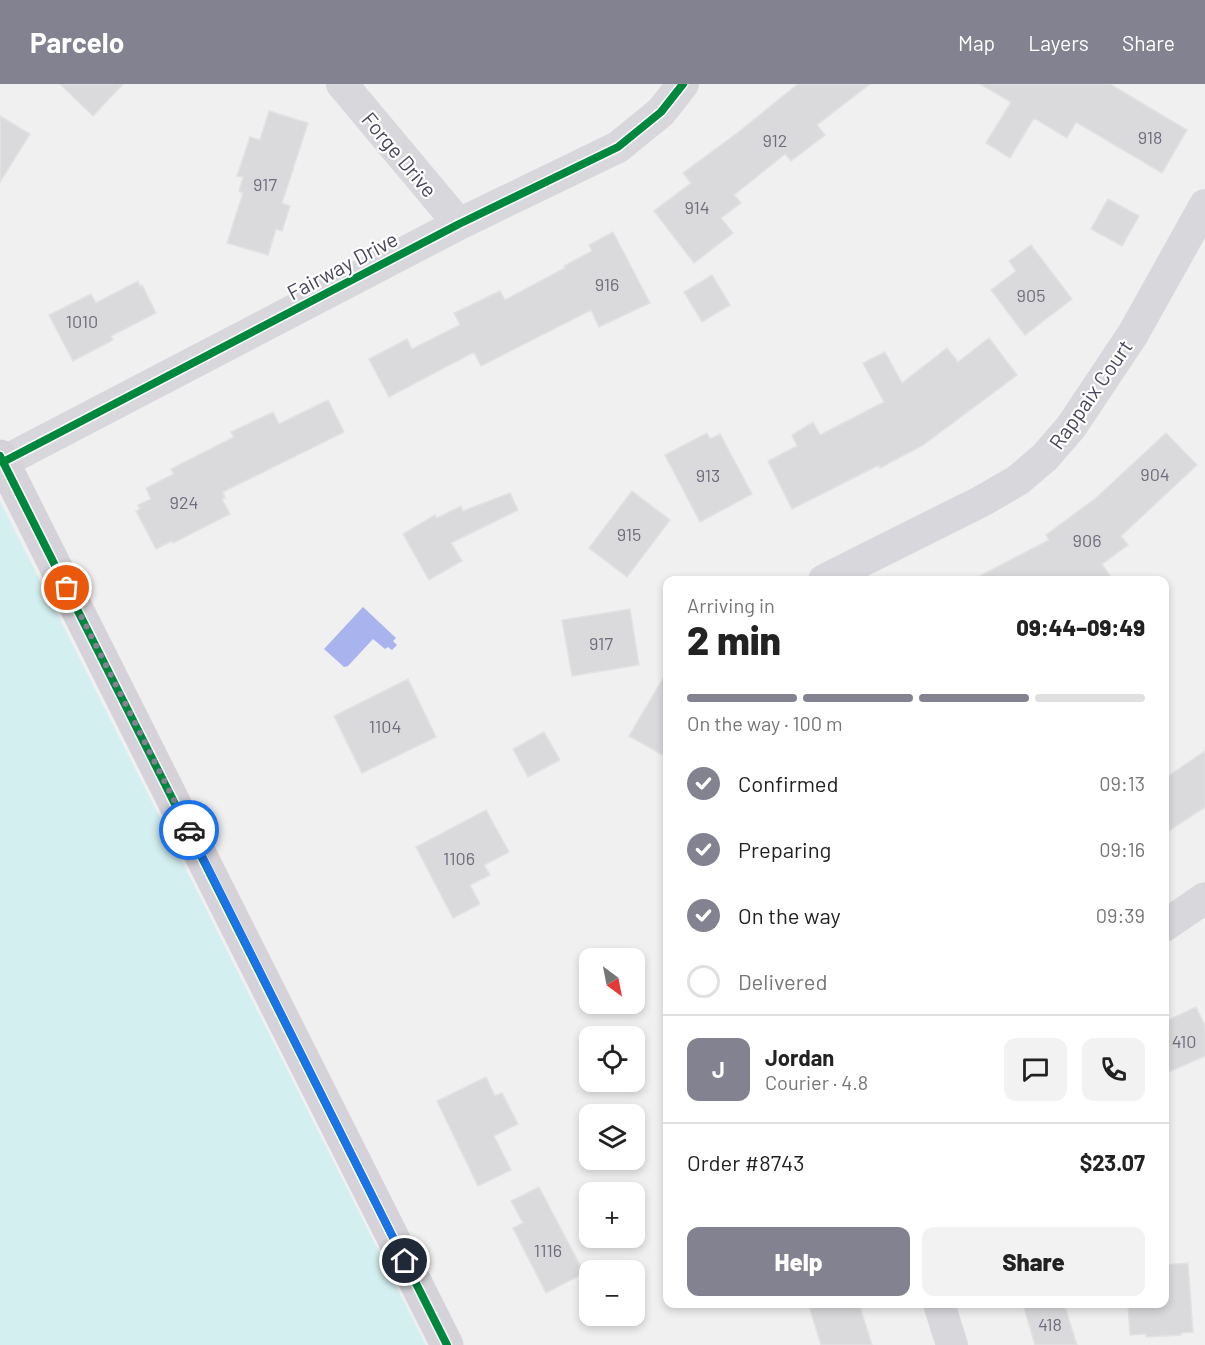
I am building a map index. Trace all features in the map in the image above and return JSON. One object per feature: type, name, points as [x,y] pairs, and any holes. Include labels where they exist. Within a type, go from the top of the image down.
[{"type":"street","name":"Forge Drive","points":[[342,84],[459,224]]},
{"type":"street","name":"Fairway Drive","points":[[2,459],[459,224],[618,147],[661,112],[683,84]]},
{"type":"street","name":"Rappaix Court","points":[[832,576],[982,501],[1018,480],[1045,456],[1071,427],[1133,334],[1205,205]]},
{"type":"street","points":[[2,459],[447,1345]]},
{"type":"street","points":[[1169,923],[1205,898]]},
{"type":"street","points":[[940,1308],[952,1345]]},
{"type":"shaded area","points":[[0,501],[426,1345],[0,1345]]},
{"type":"water","points":[[363,607],[396,638],[393,641],[397,645],[392,650],[388,647],[385,649],[373,639],[348,666],[344,667],[324,649]]},
{"type":"building","points":[[60,84],[123,84],[93,116]]},
{"type":"building","points":[[798,84],[870,84],[817,125],[825,135],[791,161],[785,154],[734,195],[741,203],[721,218],[733,233],[694,263],[654,211],[691,183],[683,173]]},
{"type":"building","points":[[980,84],[1110,84],[1187,130],[1162,173],[1076,122],[1067,138],[1034,118],[1010,158],[986,143],[1011,102]]},
{"type":"building","points":[[269,111],[308,123],[282,203],[290,206],[282,231],[276,229],[268,255],[227,243],[243,193],[239,191],[243,177],[237,176],[250,137],[260,140]]},
{"type":"building","points":[[0,116],[30,134],[0,182]]},
{"type":"building","points":[[1108,199],[1139,216],[1122,246],[1091,229]]},
{"type":"building","points":[[613,232],[650,303],[599,327],[591,310],[481,366],[474,352],[389,397],[369,359],[407,339],[412,349],[460,325],[454,313],[500,291],[505,300],[592,251],[589,245]]},
{"type":"building","points":[[1031,245],[1072,299],[1025,335],[991,290],[1016,271],[1009,261]]},
{"type":"building","points":[[712,275],[730,305],[702,322],[684,292]]},
{"type":"building","points":[[138,281],[156,313],[111,336],[113,340],[73,361],[49,315],[91,294],[96,303]]},
{"type":"building","points":[[989,338],[1017,375],[923,445],[792,509],[768,461],[797,446],[792,435],[813,422],[820,435],[884,402],[863,363],[885,352],[902,383],[947,348],[958,362]]},
{"type":"building","points":[[328,400],[344,432],[223,492],[225,498],[222,499],[230,514],[173,543],[172,541],[156,549],[136,511],[140,509],[138,505],[151,499],[146,488],[174,474],[171,469],[234,437],[231,432],[273,412],[279,424]]},
{"type":"building","points":[[707,433],[710,439],[720,434],[752,494],[700,522],[665,455]]},
{"type":"building","points":[[1166,433],[1197,465],[1121,536],[1128,545],[1102,564],[1110,576],[980,576],[1049,540],[1046,535],[1096,498]]},
{"type":"building","points":[[632,491],[670,520],[627,577],[589,548]]},
{"type":"building","points":[[510,493],[518,510],[451,543],[462,561],[429,580],[403,534],[435,515],[437,518],[461,506],[463,511]]},
{"type":"building","points":[[630,609],[639,665],[572,676],[562,620]]},
{"type":"building","points":[[663,678],[663,755],[629,736]]},
{"type":"building","points":[[408,679],[436,737],[362,773],[334,716]]},
{"type":"building","points":[[544,732],[560,760],[528,777],[513,749]]},
{"type":"building","points":[[1205,751],[1205,807],[1169,831],[1169,776]]},
{"type":"building","points":[[486,810],[509,852],[484,865],[490,875],[470,885],[480,904],[453,918],[416,847]]},
{"type":"building","points":[[1196,1007],[1205,1026],[1205,1056],[1169,1072],[1169,1020]]},
{"type":"building","points":[[486,1077],[495,1096],[502,1093],[518,1124],[494,1136],[511,1170],[478,1186],[437,1101]]},
{"type":"building","points":[[539,1187],[579,1263],[579,1276],[546,1293],[513,1228],[523,1223],[511,1201]]},
{"type":"building","points":[[1188,1263],[1193,1332],[1146,1337],[1146,1334],[1130,1335],[1128,1308],[1169,1308],[1169,1265]]},
{"type":"building","points":[[860,1308],[872,1345],[821,1345],[810,1309]]},
{"type":"building","points":[[1024,1308],[1065,1308],[1077,1345],[1035,1345]]},
{"type":"cycle path","points":[[3,462],[459,224],[618,147],[661,112],[683,84]]},
{"type":"cycle path","points":[[0,456],[447,1345]]},
{"type":"way so far","points":[[67,588],[189,830]]},
{"type":"route","points":[[189,830],[405,1261]]}]
